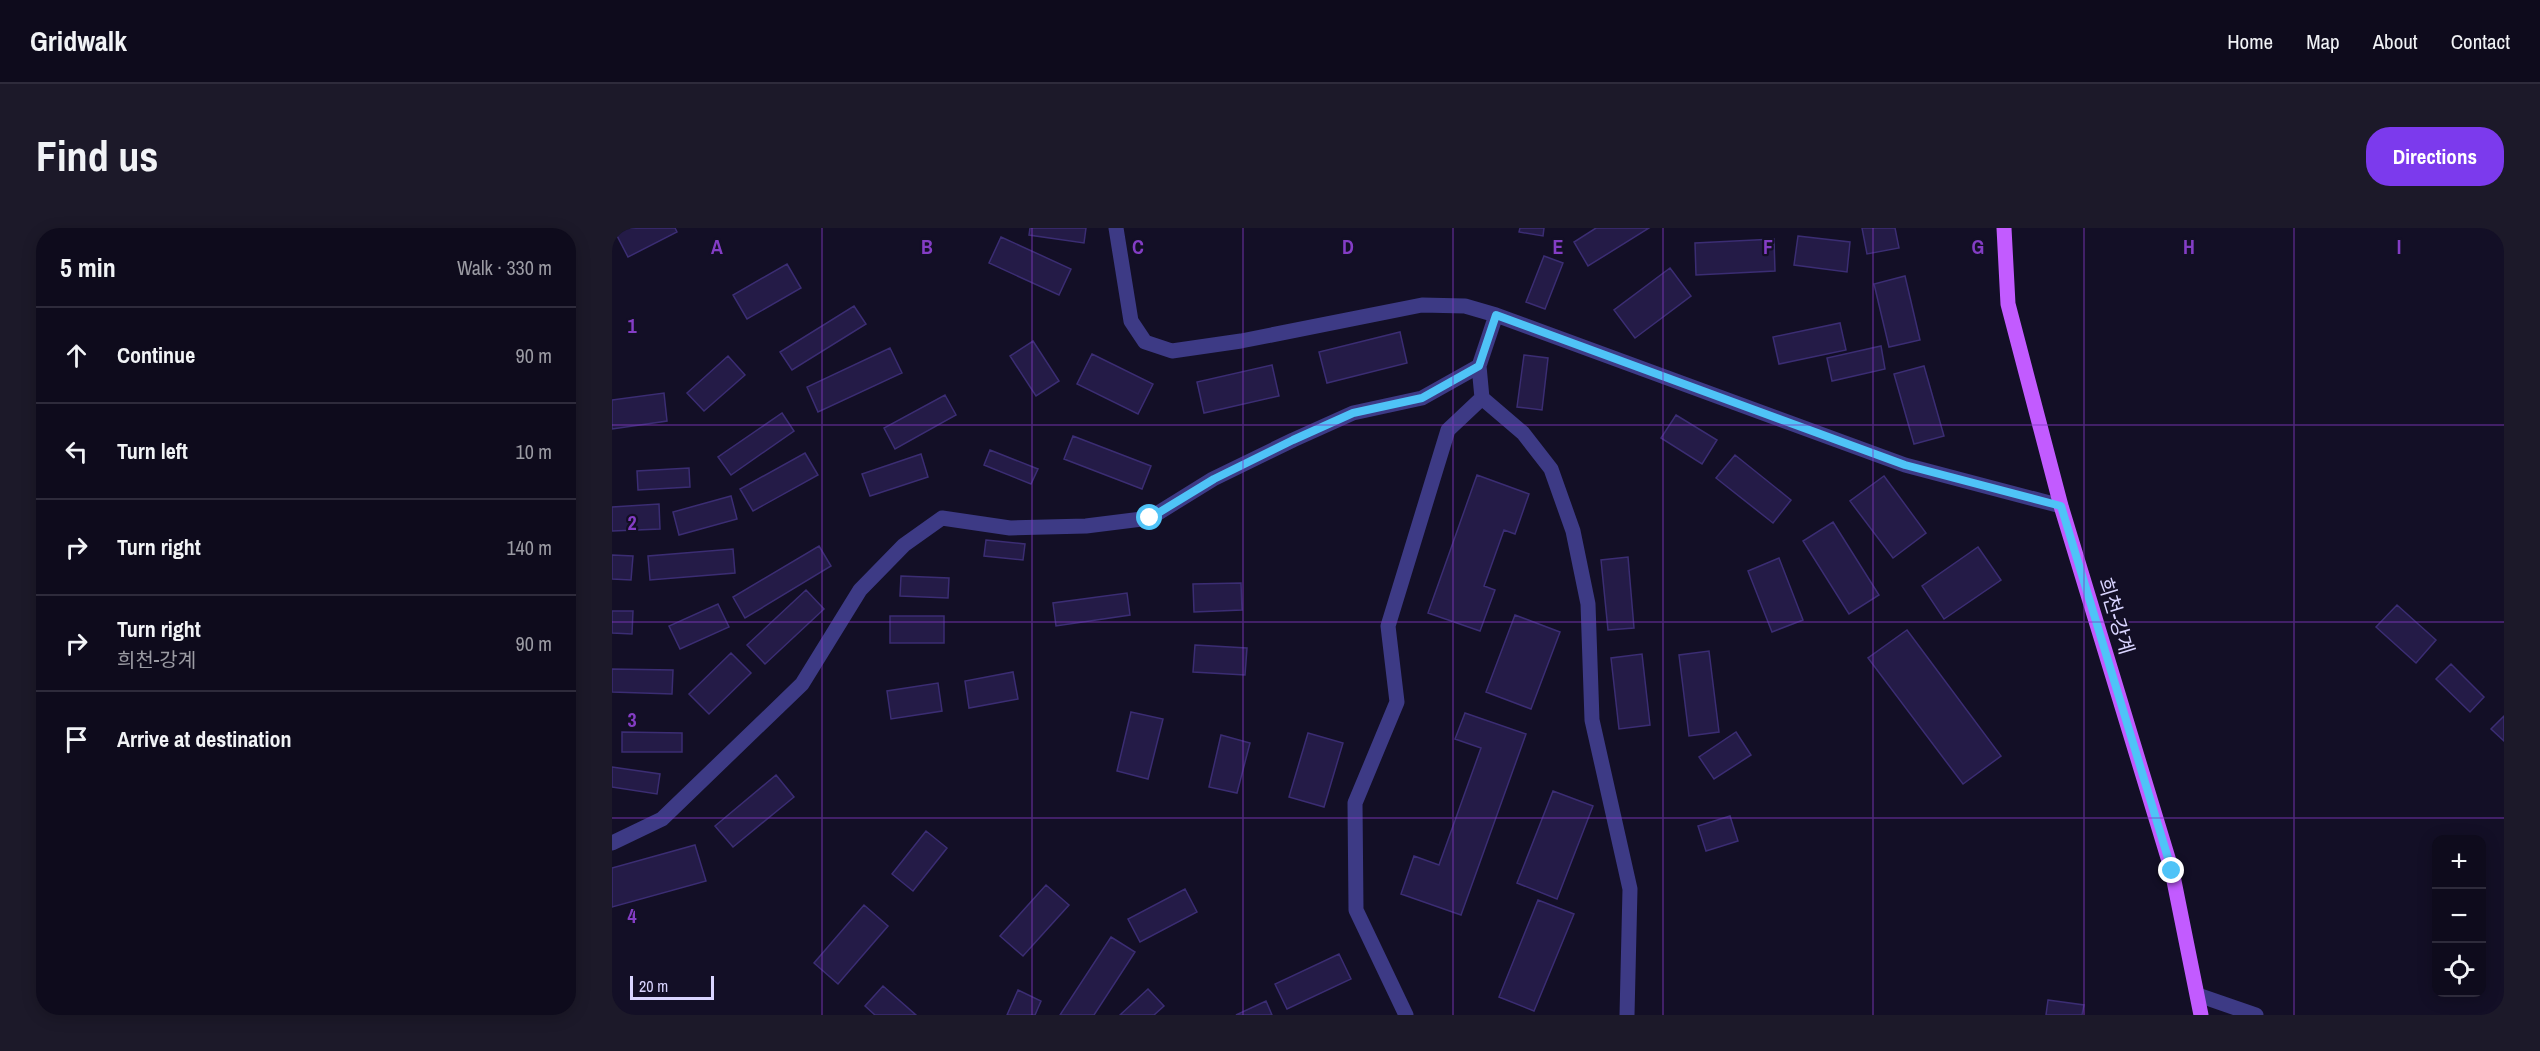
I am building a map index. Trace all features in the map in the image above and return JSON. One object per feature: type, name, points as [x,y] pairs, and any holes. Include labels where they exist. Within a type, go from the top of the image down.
[{"type":"main road","name":"희천-강계","points":[[2004,228],[2008,304],[2061,506],[2172,871],[2201,1015]]},
{"type":"street","points":[[1116,228],[1131,321],[1145,342],[1172,351],[1241,341],[1422,305],[1465,306],[1496,315],[1905,465],[2061,506]]},
{"type":"street","points":[[1496,315],[1479,366],[1482,398],[1523,433],[1551,469],[1573,531],[1588,604],[1592,720],[1630,890],[1627,1015]]},
{"type":"street","points":[[612,843],[662,819],[802,684],[860,590],[904,545],[942,518],[1010,528],[1086,526],[1150,518],[1214,479],[1293,440],[1353,413],[1422,398],[1479,366]]},
{"type":"street","points":[[1406,1015],[1356,910],[1355,803],[1397,702],[1389,626],[1448,430],[1482,398]]},
{"type":"street","points":[[2198,995],[2256,1015]]},
{"type":"building","points":[[613,228],[675,228],[677,232],[628,257]]},
{"type":"building","points":[[1030,228],[1086,228],[1084,243],[1029,235]]},
{"type":"building","points":[[1520,228],[1544,228],[1543,236],[1519,232]]},
{"type":"building","points":[[1596,228],[1649,228],[1588,266],[1574,242]]},
{"type":"building","points":[[1862,228],[1895,228],[1899,248],[1867,254]]},
{"type":"building","points":[[1798,236],[1850,242],[1847,272],[1794,265]]},
{"type":"building","points":[[1001,237],[1071,269],[1059,295],[989,263]]},
{"type":"building","points":[[1774,239],[1775,271],[1696,275],[1695,243]]},
{"type":"building","points":[[1544,256],[1563,263],[1545,309],[1526,302]]},
{"type":"building","points":[[787,264],[801,288],[747,319],[733,295]]},
{"type":"building","points":[[1670,268],[1691,296],[1635,338],[1614,310]]},
{"type":"building","points":[[1905,276],[1920,340],[1889,347],[1874,284]]},
{"type":"building","points":[[854,306],[866,324],[792,370],[780,352]]},
{"type":"building","points":[[1840,323],[1846,350],[1779,364],[1773,337]]},
{"type":"building","points":[[1400,332],[1407,363],[1327,383],[1319,352]]},
{"type":"building","points":[[1033,341],[1059,381],[1036,396],[1010,356]]},
{"type":"building","points":[[1881,346],[1885,369],[1832,381],[1827,358]]},
{"type":"building","points":[[890,348],[902,373],[818,412],[807,387]]},
{"type":"building","points":[[1092,354],[1153,384],[1138,414],[1077,384]]},
{"type":"building","points":[[1524,355],[1548,358],[1542,410],[1517,407]]},
{"type":"building","points":[[728,356],[745,375],[704,411],[687,393]]},
{"type":"building","points":[[1272,365],[1279,396],[1204,413],[1197,382]]},
{"type":"building","points":[[1924,366],[1944,436],[1914,444],[1894,374]]},
{"type":"building","points":[[664,393],[667,421],[612,429],[612,400]]},
{"type":"building","points":[[945,395],[956,415],[895,449],[884,428]]},
{"type":"building","points":[[782,413],[794,431],[731,475],[718,457]]},
{"type":"building","points":[[1676,415],[1717,440],[1702,464],[1661,438]]},
{"type":"building","points":[[1073,436],[1151,466],[1142,489],[1064,459]]},
{"type":"building","points":[[990,450],[1038,469],[1031,484],[984,465]]},
{"type":"building","points":[[805,453],[818,475],[753,511],[740,489]]},
{"type":"building","points":[[921,454],[928,477],[870,496],[862,474]]},
{"type":"building","points":[[1735,455],[1791,500],[1773,523],[1716,478]]},
{"type":"building","points":[[689,468],[690,487],[638,490],[637,471]]},
{"type":"building","points":[[1477,475],[1529,494],[1515,534],[1504,530],[1484,586],[1495,590],[1480,631],[1428,613]]},
{"type":"building","points":[[1884,476],[1926,533],[1893,558],[1850,501]]},
{"type":"building","points":[[731,496],[737,519],[679,535],[673,512]]},
{"type":"building","points":[[659,504],[660,529],[612,531],[612,507]]},
{"type":"building","points":[[1833,522],[1879,595],[1849,614],[1803,541]]},
{"type":"building","points":[[986,540],[1025,544],[1023,560],[984,556]]},
{"type":"building","points":[[819,546],[831,566],[745,618],[733,597]]},
{"type":"building","points":[[1978,547],[2001,580],[1944,619],[1922,586]]},
{"type":"building","points":[[733,549],[735,573],[650,580],[648,556]]},
{"type":"building","points":[[612,555],[633,556],[631,580],[612,579]]},
{"type":"building","points":[[1628,557],[1634,628],[1608,630],[1601,560]]},
{"type":"building","points":[[1779,558],[1803,620],[1772,632],[1748,571]]},
{"type":"building","points":[[901,576],[949,578],[948,598],[900,596]]},
{"type":"building","points":[[1241,583],[1242,610],[1194,612],[1193,584]]},
{"type":"building","points":[[806,590],[824,609],[765,664],[747,645]]},
{"type":"building","points":[[1127,593],[1130,615],[1056,626],[1053,603]]},
{"type":"building","points":[[718,604],[729,627],[680,649],[669,626]]},
{"type":"building","points":[[2397,605],[2436,640],[2416,663],[2376,627]]},
{"type":"building","points":[[612,611],[633,611],[632,634],[612,633]]},
{"type":"building","points":[[1515,615],[1560,632],[1531,709],[1486,692]]},
{"type":"building","points":[[890,616],[944,616],[944,643],[890,643]]},
{"type":"building","points":[[1907,630],[2001,756],[1963,784],[1868,658]]},
{"type":"building","points":[[1195,645],[1247,648],[1245,675],[1193,672]]},
{"type":"building","points":[[1709,651],[1719,732],[1689,736],[1679,655]]},
{"type":"building","points":[[731,653],[751,673],[709,714],[689,694]]},
{"type":"building","points":[[1642,654],[1650,725],[1619,729],[1611,658]]},
{"type":"building","points":[[2451,664],[2484,697],[2470,712],[2436,679]]},
{"type":"building","points":[[612,669],[673,670],[672,694],[612,692]]},
{"type":"building","points":[[1013,672],[1018,699],[969,708],[965,681]]},
{"type":"building","points":[[938,683],[942,711],[891,719],[887,691]]},
{"type":"building","points":[[1131,712],[1163,719],[1148,779],[1117,771]]},
{"type":"building","points":[[1465,713],[1526,734],[1461,915],[1401,894],[1414,856],[1439,865],[1481,748],[1455,739]]},
{"type":"building","points":[[2504,716],[2504,741],[2491,729]]},
{"type":"building","points":[[622,732],[682,733],[682,752],[622,752]]},
{"type":"building","points":[[1736,732],[1751,755],[1714,779],[1699,757]]},
{"type":"building","points":[[1308,733],[1343,743],[1324,807],[1289,797]]},
{"type":"building","points":[[1221,735],[1250,743],[1237,793],[1209,787]]},
{"type":"building","points":[[612,767],[660,774],[657,794],[612,787]]},
{"type":"building","points":[[776,775],[794,797],[733,847],[715,826]]},
{"type":"building","points":[[1553,791],[1593,806],[1557,899],[1517,883]]},
{"type":"building","points":[[1730,816],[1738,841],[1706,851],[1698,826]]},
{"type":"building","points":[[926,831],[947,848],[913,891],[892,874]]},
{"type":"building","points":[[695,845],[706,881],[612,907],[612,868]]},
{"type":"building","points":[[1046,885],[1069,905],[1023,956],[1000,936]]},
{"type":"building","points":[[1185,889],[1197,912],[1140,942],[1128,919]]},
{"type":"building","points":[[1538,900],[1574,914],[1534,1011],[1499,997]]},
{"type":"building","points":[[864,905],[888,926],[838,984],[814,963]]},
{"type":"building","points":[[1111,937],[1135,952],[1094,1015],[1060,1015]]},
{"type":"building","points":[[1339,954],[1351,979],[1287,1009],[1275,984]]},
{"type":"building","points":[[883,986],[916,1015],[875,1015],[865,1006]]},
{"type":"building","points":[[1148,989],[1164,1006],[1154,1015],[1120,1015]]},
{"type":"building","points":[[1018,990],[1041,1001],[1035,1015],[1007,1015]]},
{"type":"building","points":[[2048,1000],[2084,1005],[2082,1015],[2046,1015]]},
{"type":"building","points":[[1266,1001],[1272,1015],[1236,1015]]},
{"type":"route","points":[[1150,518],[1214,479],[1293,440],[1353,413],[1422,398],[1479,366],[1496,315],[1905,465],[2061,506],[2172,871]]}]
